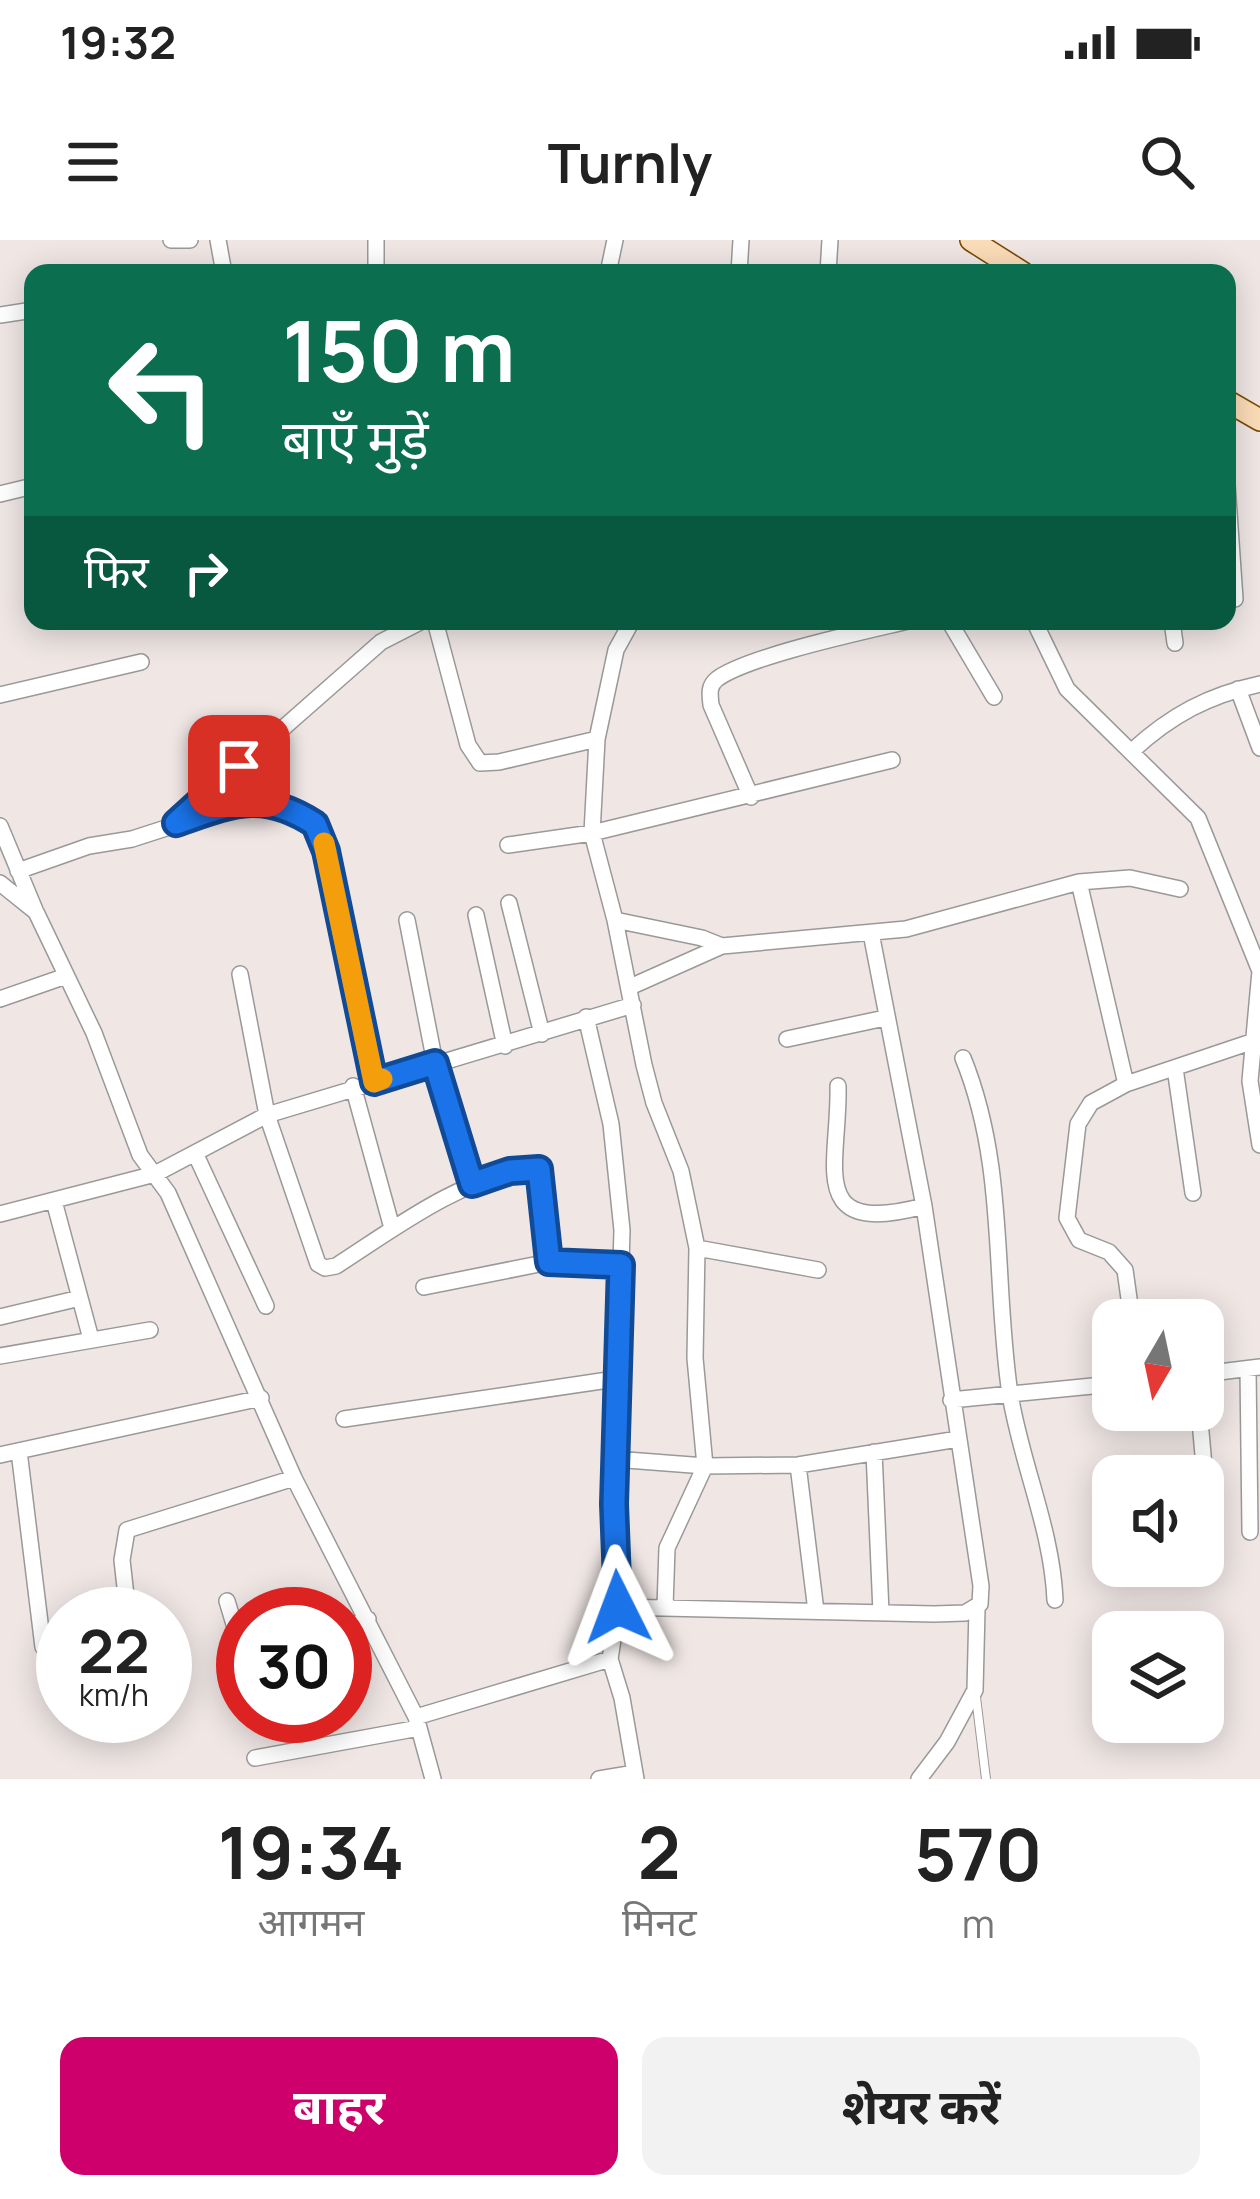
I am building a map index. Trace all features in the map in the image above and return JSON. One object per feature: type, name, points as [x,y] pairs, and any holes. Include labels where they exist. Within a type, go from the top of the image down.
[{"type":"main road","points":[[971,240],[1010,264]]},
{"type":"street","points":[[171,240],[190,240]]},
{"type":"street","points":[[176,823],[381,642],[404,630]]},
{"type":"street","points":[[437,630],[468,745],[481,763],[596,739]]},
{"type":"street","points":[[627,630],[616,650],[596,739],[592,833],[649,1084],[681,1171],[697,1248],[694,1358],[705,1466],[667,1548],[665,1607]]},
{"type":"street","points":[[751,797],[710,705],[712,685],[757,663],[876,630]]},
{"type":"street","points":[[954,630],[994,697]]},
{"type":"street","points":[[1038,630],[1067,689],[1198,818],[1260,971],[1250,1081],[1260,1145]]},
{"type":"street","points":[[1173,630],[1175,644]]},
{"type":"street","points":[[0,694],[141,662]]},
{"type":"street","points":[[1132,751],[1180,712],[1260,684]]},
{"type":"street","points":[[1238,689],[1260,748]]},
{"type":"street","points":[[508,845],[592,833],[892,760]]},
{"type":"street","points":[[18,871],[253,800],[315,824],[326,851],[374,1082]]},
{"type":"street","points":[[0,826],[94,1033],[140,1155],[168,1193],[294,1478],[351,1587]]},
{"type":"street","points":[[629,986],[722,946],[949,921],[1007,900],[1079,883],[1130,878],[1180,889]]},
{"type":"street","points":[[0,883],[36,912]]},
{"type":"street","points":[[1079,883],[1126,1084]]},
{"type":"street","points":[[509,903],[542,1034]]},
{"type":"street","points":[[476,916],[505,1046]]},
{"type":"street","points":[[407,920],[435,1063],[472,1184]]},
{"type":"street","points":[[615,920],[722,946]]},
{"type":"street","points":[[871,933],[924,1206],[981,1586],[976,1609],[975,1690],[947,1742],[919,1779]]},
{"type":"street","points":[[240,974],[268,1115],[314,1257],[322,1267],[336,1266],[392,1228],[472,1184],[510,1171],[539,1169],[549,1262]]},
{"type":"street","points":[[0,999],[66,976]]},
{"type":"street","points":[[0,1214],[155,1174],[268,1115],[353,1086],[505,1046],[633,1005]]},
{"type":"street","points":[[586,1017],[614,1142],[621,1265],[614,1459],[618,1607],[610,1659],[636,1776],[599,1779]]},
{"type":"street","points":[[787,1039],[885,1018]]},
{"type":"street","points":[[1129,1299],[1125,1270],[1109,1252],[1072,1233],[1066,1203],[1073,1146],[1084,1112],[1091,1103],[1126,1084],[1252,1042]]},
{"type":"street","points":[[963,1058],[985,1119],[996,1193],[1010,1394],[1051,1555],[1055,1600]]},
{"type":"street","points":[[1174,1068],[1193,1193]]},
{"type":"street","points":[[353,1086],[392,1228]]},
{"type":"street","points":[[838,1086],[833,1167],[843,1204],[878,1216],[924,1206]]},
{"type":"street","points":[[195,1153],[266,1306]]},
{"type":"street","points":[[54,1201],[91,1339]]},
{"type":"street","points":[[697,1248],[818,1270]]},
{"type":"street","points":[[424,1287],[549,1262],[621,1265]]},
{"type":"street","points":[[0,1317],[80,1298]]},
{"type":"street","points":[[0,1356],[150,1330]]},
{"type":"street","points":[[1224,1372],[1254,1368],[1250,1532]]},
{"type":"street","points":[[344,1419],[615,1379]]},
{"type":"street","points":[[951,1400],[1092,1386]]},
{"type":"street","points":[[0,1455],[261,1398]]},
{"type":"street","points":[[614,1459],[705,1466],[798,1465],[958,1439]]},
{"type":"street","points":[[19,1451],[36,1590]]},
{"type":"street","points":[[874,1452],[881,1612]]},
{"type":"street","points":[[798,1465],[816,1611]]},
{"type":"street","points":[[125,1587],[122,1560],[127,1530],[294,1478]]},
{"type":"street","points":[[618,1607],[934,1614],[976,1609]]},
{"type":"street","points":[[372,1627],[418,1722],[433,1779]]},
{"type":"street","points":[[255,1758],[418,1722],[610,1659]]},
{"type":"lane","points":[[975,1690],[986,1779]]},
{"type":"slow traffic","points":[[324,843],[374,1082],[382,1079]]},
{"type":"route","points":[[239,766],[176,823],[253,800],[315,824],[326,851],[374,1082],[435,1063],[472,1184],[510,1171],[539,1169],[549,1262],[621,1265],[615,1379],[618,1607]]}]
